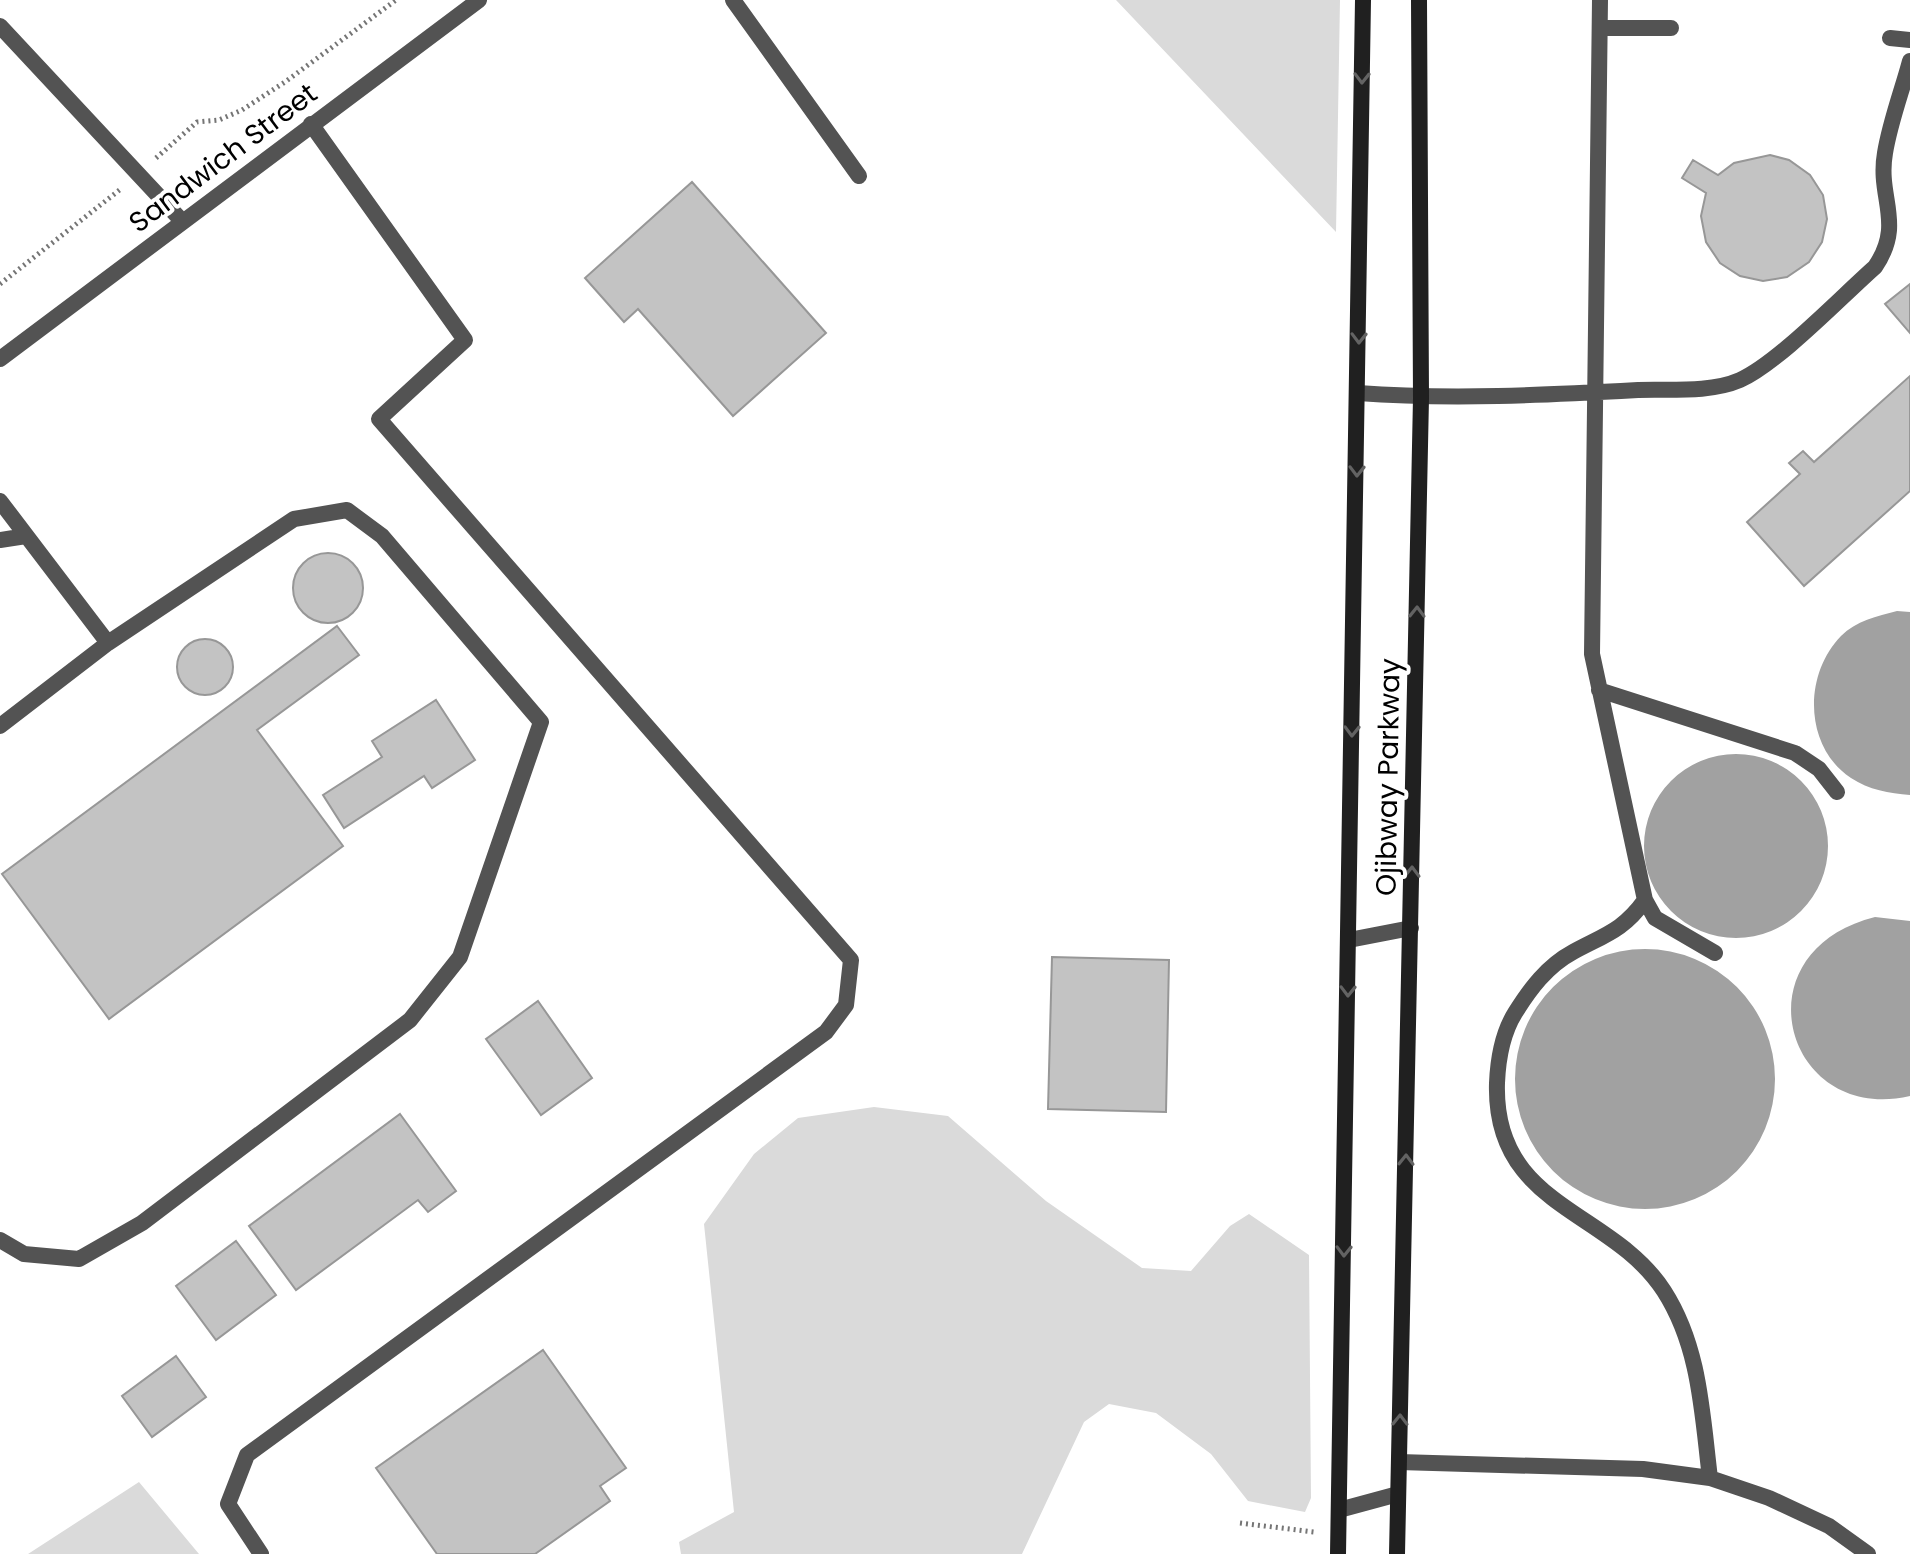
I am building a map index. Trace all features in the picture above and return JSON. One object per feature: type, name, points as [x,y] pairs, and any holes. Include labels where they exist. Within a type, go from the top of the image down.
[{"type":"main road","name":"Ojibway Parkway","points":[[1338,1554],[1363,0]]},
{"type":"main road","name":"Ojibway Parkway","points":[[1397,1554],[1421,398],[1419,0]]},
{"type":"street","name":"Sandwich Street","points":[[0,359],[479,0]]},
{"type":"street","points":[[733,0],[859,176]]},
{"type":"street","points":[[1600,0],[1592,654],[1645,900],[1655,918],[1715,953]]},
{"type":"street","points":[[0,26],[182,221]]},
{"type":"street","points":[[1600,28],[1671,28]]},
{"type":"street","points":[[1890,38],[1910,40]]},
{"type":"street","points":[[1358,393],[1421,398],[1712,387],[1739,380],[1763,365],[1875,267],[1886,250],[1892,226],[1882,181],[1885,151],[1910,61]]},
{"type":"street","points":[[261,1554],[228,1504],[247,1455],[826,1032],[846,1005],[851,960],[379,419],[465,340],[311,124]]},
{"type":"street","points":[[0,501],[108,643]]},
{"type":"street","points":[[0,726],[108,643],[294,519],[347,510],[382,536],[541,722],[460,957],[410,1020],[142,1223],[79,1259],[24,1254],[0,1240]]},
{"type":"street","points":[[0,540],[26,536]]},
{"type":"street","points":[[1599,690],[1795,753],[1819,769],[1837,792]]},
{"type":"street","points":[[1645,900],[1630,921],[1570,953],[1539,979],[1513,1017],[1498,1057],[1496,1102],[1507,1141],[1527,1178],[1562,1208],[1633,1256],[1663,1289],[1685,1329],[1695,1360],[1710,1478]]},
{"type":"street","points":[[1349,940],[1411,928]]},
{"type":"street","points":[[1399,1462],[1643,1469],[1710,1478],[1769,1498],[1829,1526],[1868,1554]]},
{"type":"street","points":[[1339,1510],[1398,1494]]},
{"type":"path","points":[[197,122],[219,120],[242,110],[396,0]]},
{"type":"path","points":[[0,284],[107,202]]},
{"type":"path","points":[[1240,1523],[1339,1535]]},
{"type":"shaded area","points":[[1116,0],[1340,0],[1336,232]]},
{"type":"shaded area","points":[[1897,611],[1910,612],[1910,795],[1865,785],[1836,765],[1824,748],[1814,710],[1820,670],[1841,636],[1860,623]]},
{"type":"shaded area","points":[[1736,754],[1771,761],[1801,781],[1821,811],[1828,846],[1821,881],[1801,911],[1771,931],[1736,938],[1701,931],[1671,911],[1651,881],[1644,846],[1651,811],[1671,781],[1701,761]]},
{"type":"shaded area","points":[[1875,917],[1910,921],[1910,1096],[1867,1098],[1832,1085],[1807,1061],[1794,1030],[1792,997],[1804,964],[1831,936]]},
{"type":"shaded area","points":[[1632,949],[1658,949],[1683,954],[1706,964],[1728,978],[1746,996],[1770,1041],[1775,1079],[1770,1117],[1760,1140],[1746,1162],[1728,1180],[1683,1204],[1658,1209],[1632,1209],[1607,1204],[1584,1194],[1562,1180],[1544,1162],[1520,1117],[1515,1092],[1515,1066],[1520,1041],[1530,1018],[1544,996],[1562,978],[1607,954]]},
{"type":"shaded area","points":[[874,1107],[948,1116],[1046,1201],[1142,1268],[1191,1271],[1230,1226],[1249,1214],[1309,1255],[1311,1498],[1305,1512],[1248,1501],[1211,1454],[1156,1413],[1109,1404],[1084,1422],[1022,1554],[681,1554],[679,1542],[734,1512],[704,1224],[754,1154],[798,1118]]},
{"type":"shaded area","points":[[139,1482],[199,1554],[28,1554]]},
{"type":"building","points":[[1770,155],[1789,160],[1810,175],[1823,195],[1827,219],[1822,242],[1809,262],[1787,277],[1763,281],[1740,276],[1720,263],[1706,242],[1701,216],[1706,193],[1682,178],[1693,160],[1718,175],[1734,163]]},
{"type":"building","points":[[692,182],[826,333],[733,416],[638,309],[624,322],[585,278]]},
{"type":"building","points":[[1910,284],[1910,333],[1885,304]]},
{"type":"building","points":[[1910,376],[1910,491],[1804,586],[1747,522],[1800,474],[1789,463],[1803,451],[1814,462]]},
{"type":"building","points":[[321,553],[335,553],[357,568],[363,588],[361,601],[353,613],[335,623],[321,623],[299,608],[293,595],[293,581],[308,559]]},
{"type":"building","points":[[337,626],[359,655],[257,730],[343,846],[109,1019],[2,874]]},
{"type":"building","points":[[205,639],[224,648],[233,667],[224,686],[205,695],[186,686],[177,667],[186,648]]},
{"type":"building","points":[[436,700],[475,760],[432,788],[424,776],[344,828],[323,795],[382,757],[372,741]]},
{"type":"building","points":[[1052,957],[1169,960],[1166,1112],[1048,1109]]},
{"type":"building","points":[[538,1001],[592,1078],[541,1115],[486,1039]]},
{"type":"building","points":[[400,1114],[456,1191],[428,1212],[418,1200],[296,1290],[249,1226]]},
{"type":"building","points":[[236,1241],[276,1295],[216,1340],[176,1286]]},
{"type":"building","points":[[543,1350],[626,1468],[600,1486],[610,1501],[535,1554],[437,1554],[376,1468]]},
{"type":"building","points":[[176,1356],[206,1397],[152,1437],[122,1396]]}]
